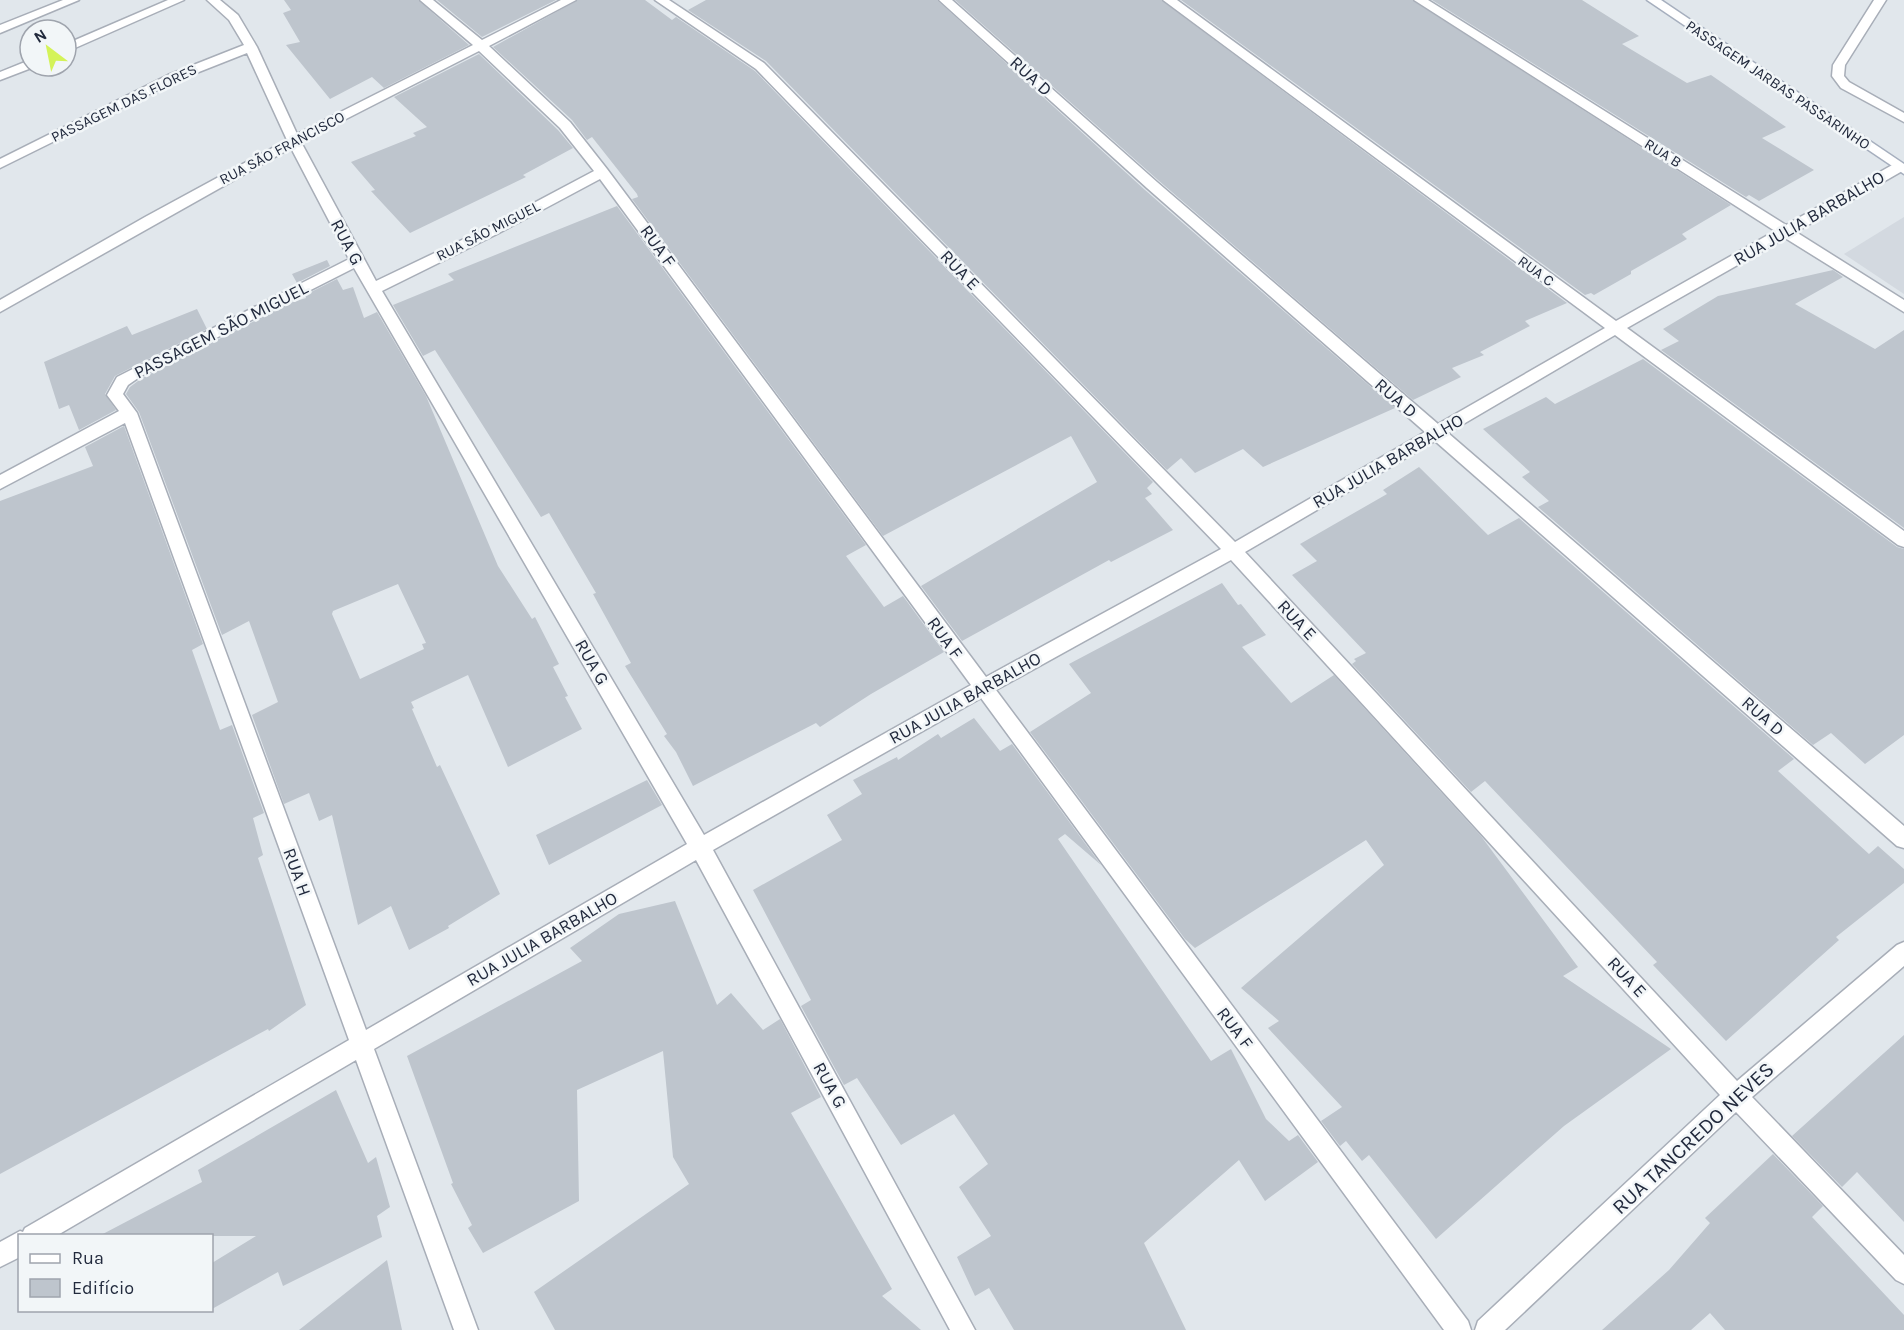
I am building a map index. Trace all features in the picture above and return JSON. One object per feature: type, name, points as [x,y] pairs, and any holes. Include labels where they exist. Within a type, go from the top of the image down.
[{"type":"street","points":[[0,29],[73,0]]},
{"type":"street","points":[[78,43],[178,0]]},
{"type":"street","name":"RUA G","points":[[213,0],[234,18],[294,141],[357,261],[700,847],[963,1330]]},
{"type":"street","name":"RUA F","points":[[426,0],[480,45],[565,125],[602,172],[1459,1330]]},
{"type":"street","name":"RUA SÃO FRANCISCO","points":[[0,307],[150,219],[294,141],[570,0]]},
{"type":"street","name":"RUA E","points":[[661,0],[760,66],[1233,551],[1736,1096],[1904,1272]]},
{"type":"street","name":"RUA D","points":[[945,0],[1152,185],[1904,839]]},
{"type":"street","name":"RUA C","points":[[1169,0],[1904,540]]},
{"type":"street","name":"RUA B","points":[[1420,0],[1904,307]]},
{"type":"street","name":"PASSAGEM JARBAS PASSARINHO","points":[[1653,0],[1902,168]]},
{"type":"street","points":[[1880,0],[1839,65],[1838,76],[1845,85],[1904,118]]},
{"type":"street","name":"PASSAGEM DAS FLORES","points":[[0,164],[172,78],[250,47]]},
{"type":"street","points":[[0,76],[18,69]]},
{"type":"street","name":"RUA JULIA BARBALHO","points":[[36,1234],[700,847],[982,688],[1233,551],[1614,329],[1902,168]]},
{"type":"street","name":"RUA SÃO MIGUEL","points":[[373,289],[492,231],[602,172]]},
{"type":"street","name":"PASSAGEM SÃO MIGUEL","points":[[129,413],[115,395],[122,381],[129,376],[357,261]]},
{"type":"street","points":[[0,483],[129,413]]},
{"type":"street","name":"RUA H","points":[[129,413],[466,1330]]},
{"type":"street","name":"RUA TANCREDO NEVES","points":[[1486,1330],[1736,1096],[1904,952]]},
{"type":"street","points":[[0,1255],[18,1244]]},
{"type":"shaded area","points":[[1904,217],[1904,294],[1844,254]]},
{"type":"building","points":[[284,0],[418,0],[469,45],[384,88],[372,77],[330,99],[286,45],[300,42],[283,13],[291,10]]},
{"type":"building","points":[[437,0],[556,0],[482,37]]},
{"type":"building","points":[[578,0],[645,0],[672,20],[676,17],[755,71],[1153,482],[1147,488],[1152,494],[1145,498],[1173,530],[1111,562],[1109,560],[962,641],[921,586],[1097,482],[1071,436],[883,536],[632,199],[638,197],[637,194],[592,137],[587,140],[572,120],[493,47]]},
{"type":"building","points":[[706,0],[937,0],[1145,190],[1395,408],[1263,467],[1243,449],[1195,473],[1181,458],[1167,470],[766,61],[688,10]]},
{"type":"building","points":[[955,0],[1161,0],[1567,303],[1525,321],[1530,326],[1480,352],[1484,355],[1452,368],[1461,377],[1413,400],[1158,180]]},
{"type":"building","points":[[1181,0],[1412,0],[1731,205],[1682,234],[1687,239],[1631,271],[1631,274],[1594,295],[1591,293],[1585,295]]},
{"type":"building","points":[[1432,0],[1582,0],[1639,36],[1622,44],[1687,83],[1711,75],[1786,127],[1762,138],[1814,170],[1759,201],[1749,195],[1746,197]]},
{"type":"building","points":[[479,54],[558,130],[573,148],[523,175],[526,177],[410,233],[371,191],[375,190],[351,162],[416,136],[413,133],[427,127],[394,97]]},
{"type":"building","points":[[617,206],[866,545],[846,556],[884,607],[903,596],[944,652],[871,694],[820,727],[816,723],[693,786],[676,752],[664,736],[667,734],[625,666],[631,663],[593,594],[596,593],[549,513],[541,517],[435,350],[423,356],[393,305],[454,280],[448,274]]},
{"type":"building","points":[[327,260],[330,266],[297,283],[292,274]]},
{"type":"building","points":[[1833,270],[1843,277],[1795,304],[1875,349],[1904,330],[1904,528],[1661,350],[1679,341],[1663,329],[1718,296]]},
{"type":"building","points":[[337,279],[343,290],[353,287],[364,318],[377,312],[426,396],[498,566],[532,619],[535,617],[559,664],[553,667],[568,696],[565,697],[582,729],[508,767],[468,675],[411,702],[437,767],[440,765],[500,894],[448,926],[449,928],[409,950],[391,906],[358,925],[332,815],[319,821],[309,793],[284,804],[252,715],[278,702],[249,621],[222,635],[139,412],[126,394],[130,387],[142,378],[290,303],[306,298],[305,295]],"holes":[[[398,584],[426,643],[422,644],[424,649],[360,679],[332,614],[333,611]]]},
{"type":"building","points":[[197,309],[207,329],[115,376],[105,394],[116,410],[79,430],[69,405],[59,409],[44,362],[127,326],[132,335]]},
{"type":"building","points":[[1643,359],[1897,547],[1904,549],[1904,735],[1865,764],[1831,733],[1813,745],[1538,507],[1549,501],[1522,477],[1530,472],[1483,429],[1546,397],[1555,404]]},
{"type":"building","points":[[124,426],[203,644],[192,650],[220,730],[232,725],[264,813],[253,818],[263,855],[258,858],[306,1005],[269,1031],[268,1029],[0,1174],[0,501],[93,466],[85,447]]},
{"type":"building","points":[[1419,467],[1488,535],[1519,518],[1794,759],[1778,771],[1869,854],[1878,846],[1904,869],[1904,883],[1836,937],[1839,940],[1726,1041],[1653,965],[1657,962],[1485,781],[1471,792],[1352,664],[1356,661],[1354,659],[1366,653],[1292,575],[1317,561],[1300,544],[1387,494],[1383,490]]},
{"type":"building","points":[[1222,583],[1238,605],[1241,604],[1266,635],[1242,647],[1291,703],[1334,675],[1481,836],[1578,967],[1563,976],[1671,1049],[1564,1126],[1436,1239],[1369,1155],[1362,1161],[1346,1141],[1340,1146],[1321,1121],[1342,1107],[1268,1028],[1279,1021],[1241,988],[1384,865],[1366,840],[1195,948],[1185,939],[1030,732],[1091,693],[1069,664]]},
{"type":"building","points":[[974,718],[1000,751],[1012,744],[1101,865],[1065,834],[1058,839],[1211,1061],[1231,1049],[1266,1119],[1289,1141],[1298,1135],[1318,1162],[1265,1201],[1239,1160],[1144,1243],[1186,1330],[1014,1330],[989,1288],[975,1296],[957,1257],[991,1236],[959,1187],[988,1164],[954,1114],[901,1145],[857,1078],[844,1085],[801,1006],[811,1000],[753,890],[842,840],[827,815],[862,794],[853,780],[897,757],[898,760],[938,734],[941,738]]},
{"type":"building","points":[[647,780],[662,805],[549,865],[536,835]]},
{"type":"building","points":[[675,901],[717,1005],[731,993],[763,1030],[780,1019],[821,1097],[791,1113],[892,1289],[882,1296],[921,1330],[555,1330],[534,1292],[689,1184],[673,1157],[663,1051],[577,1090],[579,1201],[483,1253],[468,1228],[472,1225],[451,1184],[453,1183],[407,1056],[582,961],[570,948],[619,914]]},
{"type":"building","points":[[1904,1035],[1904,1222],[1857,1172],[1842,1187],[1792,1136]]},
{"type":"building","points":[[336,1090],[368,1163],[376,1157],[390,1207],[377,1216],[382,1237],[283,1286],[278,1272],[213,1308],[213,1262],[256,1236],[103,1234],[202,1182],[198,1170]]},
{"type":"building","points":[[1773,1154],[1823,1206],[1812,1217],[1904,1315],[1904,1330],[1725,1330],[1710,1313],[1691,1330],[1602,1330],[1669,1270],[1710,1223],[1705,1218]]},
{"type":"building","points":[[387,1260],[402,1330],[299,1330]]}]
